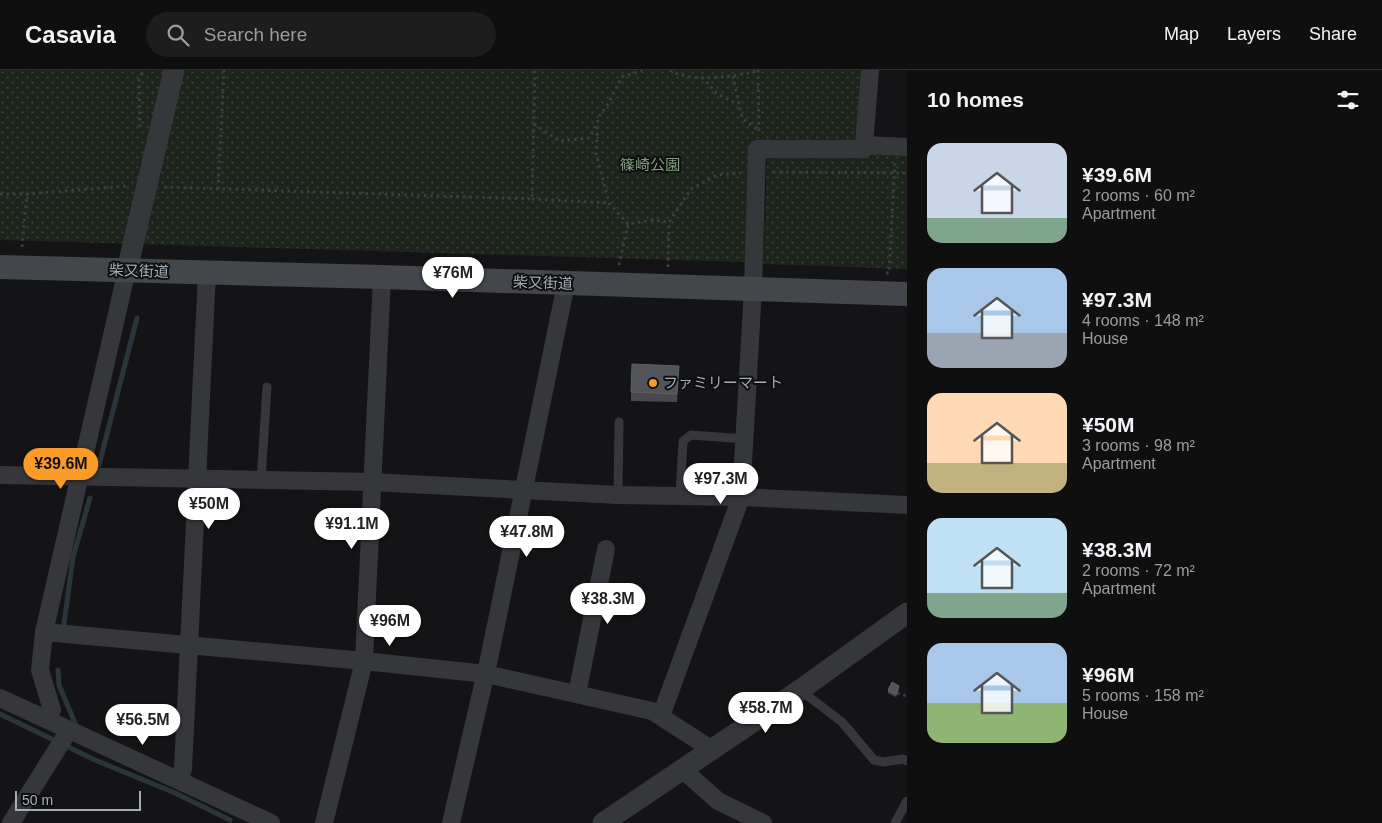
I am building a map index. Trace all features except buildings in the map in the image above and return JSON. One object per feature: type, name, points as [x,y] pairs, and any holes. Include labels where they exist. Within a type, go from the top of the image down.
[{"type":"main road","name":"柴又街道","points":[[0,267],[907,294]]},
{"type":"street","points":[[48,720],[52,710],[40,670],[44,632],[127,270],[138,182],[174,70]]},
{"type":"street","points":[[661,716],[741,497],[753,289],[757,148],[760,140],[864,149],[870,70]]},
{"type":"street","points":[[864,145],[902,147]]},
{"type":"street","points":[[179,780],[183,769],[206,273]]},
{"type":"street","points":[[324,823],[364,660],[382,277]]},
{"type":"street","points":[[450,823],[486,674],[566,284]]},
{"type":"street","points":[[0,475],[372,482],[618,495],[741,497],[907,505]]},
{"type":"street","points":[[577,694],[606,549]]},
{"type":"street","points":[[603,823],[800,690],[907,612]]},
{"type":"street","points":[[44,632],[364,660],[486,674],[652,711],[711,749]]},
{"type":"street","points":[[0,698],[179,780],[246,817],[271,823]]},
{"type":"street","points":[[11,823],[69,730]]},
{"type":"street","points":[[682,769],[718,801],[764,823]]},
{"type":"lane","points":[[261,480],[267,386]]},
{"type":"lane","points":[[618,495],[619,422]]},
{"type":"lane","points":[[680,496],[683,441],[691,435],[744,439]]},
{"type":"lane","points":[[800,690],[842,722],[874,760],[882,762],[902,759],[907,761]]},
{"type":"lane","points":[[895,823],[907,801]]},
{"type":"path","points":[[140,128],[139,81],[143,70]]},
{"type":"path","points":[[218,188],[224,70]]},
{"type":"path","points":[[532,199],[535,70]]},
{"type":"path","points":[[628,224],[609,203],[596,153],[597,124],[598,118],[608,104],[622,76],[643,70]]},
{"type":"path","points":[[670,70],[678,75],[702,76],[733,76],[758,70],[760,140]]},
{"type":"path","points":[[702,76],[717,94],[738,104]]},
{"type":"path","points":[[733,76],[742,118],[760,140]]},
{"type":"path","points":[[534,123],[559,141],[589,138],[597,124]]},
{"type":"path","points":[[879,272],[889,273],[894,173],[902,147]]},
{"type":"path","points":[[668,287],[669,222],[691,190],[717,174],[756,172],[907,173]]},
{"type":"path","points":[[0,194],[27,194],[127,186],[138,182],[218,188],[609,203]]},
{"type":"path","points":[[22,247],[27,194]]},
{"type":"path","points":[[628,224],[652,220],[669,222]]},
{"type":"path","points":[[614,286],[628,224]]},
{"type":"path","points":[[897,693],[907,696]]},
{"type":"green space","name":"篠崎公園","points":[[0,70],[864,70],[859,143],[750,143],[745,262],[0,240]]},
{"type":"green space","points":[[871,151],[907,152],[907,269],[763,264],[767,155],[870,157]]},
{"type":"waterway","points":[[99,465],[137,318]]},
{"type":"waterway","points":[[64,624],[73,557],[90,498]]},
{"type":"waterway","points":[[58,670],[59,685],[75,723]]},
{"type":"waterway","points":[[0,714],[95,760],[175,793],[230,820]]},
{"type":"place","name":"ファミリーマート","points":[[653,383]]}]
